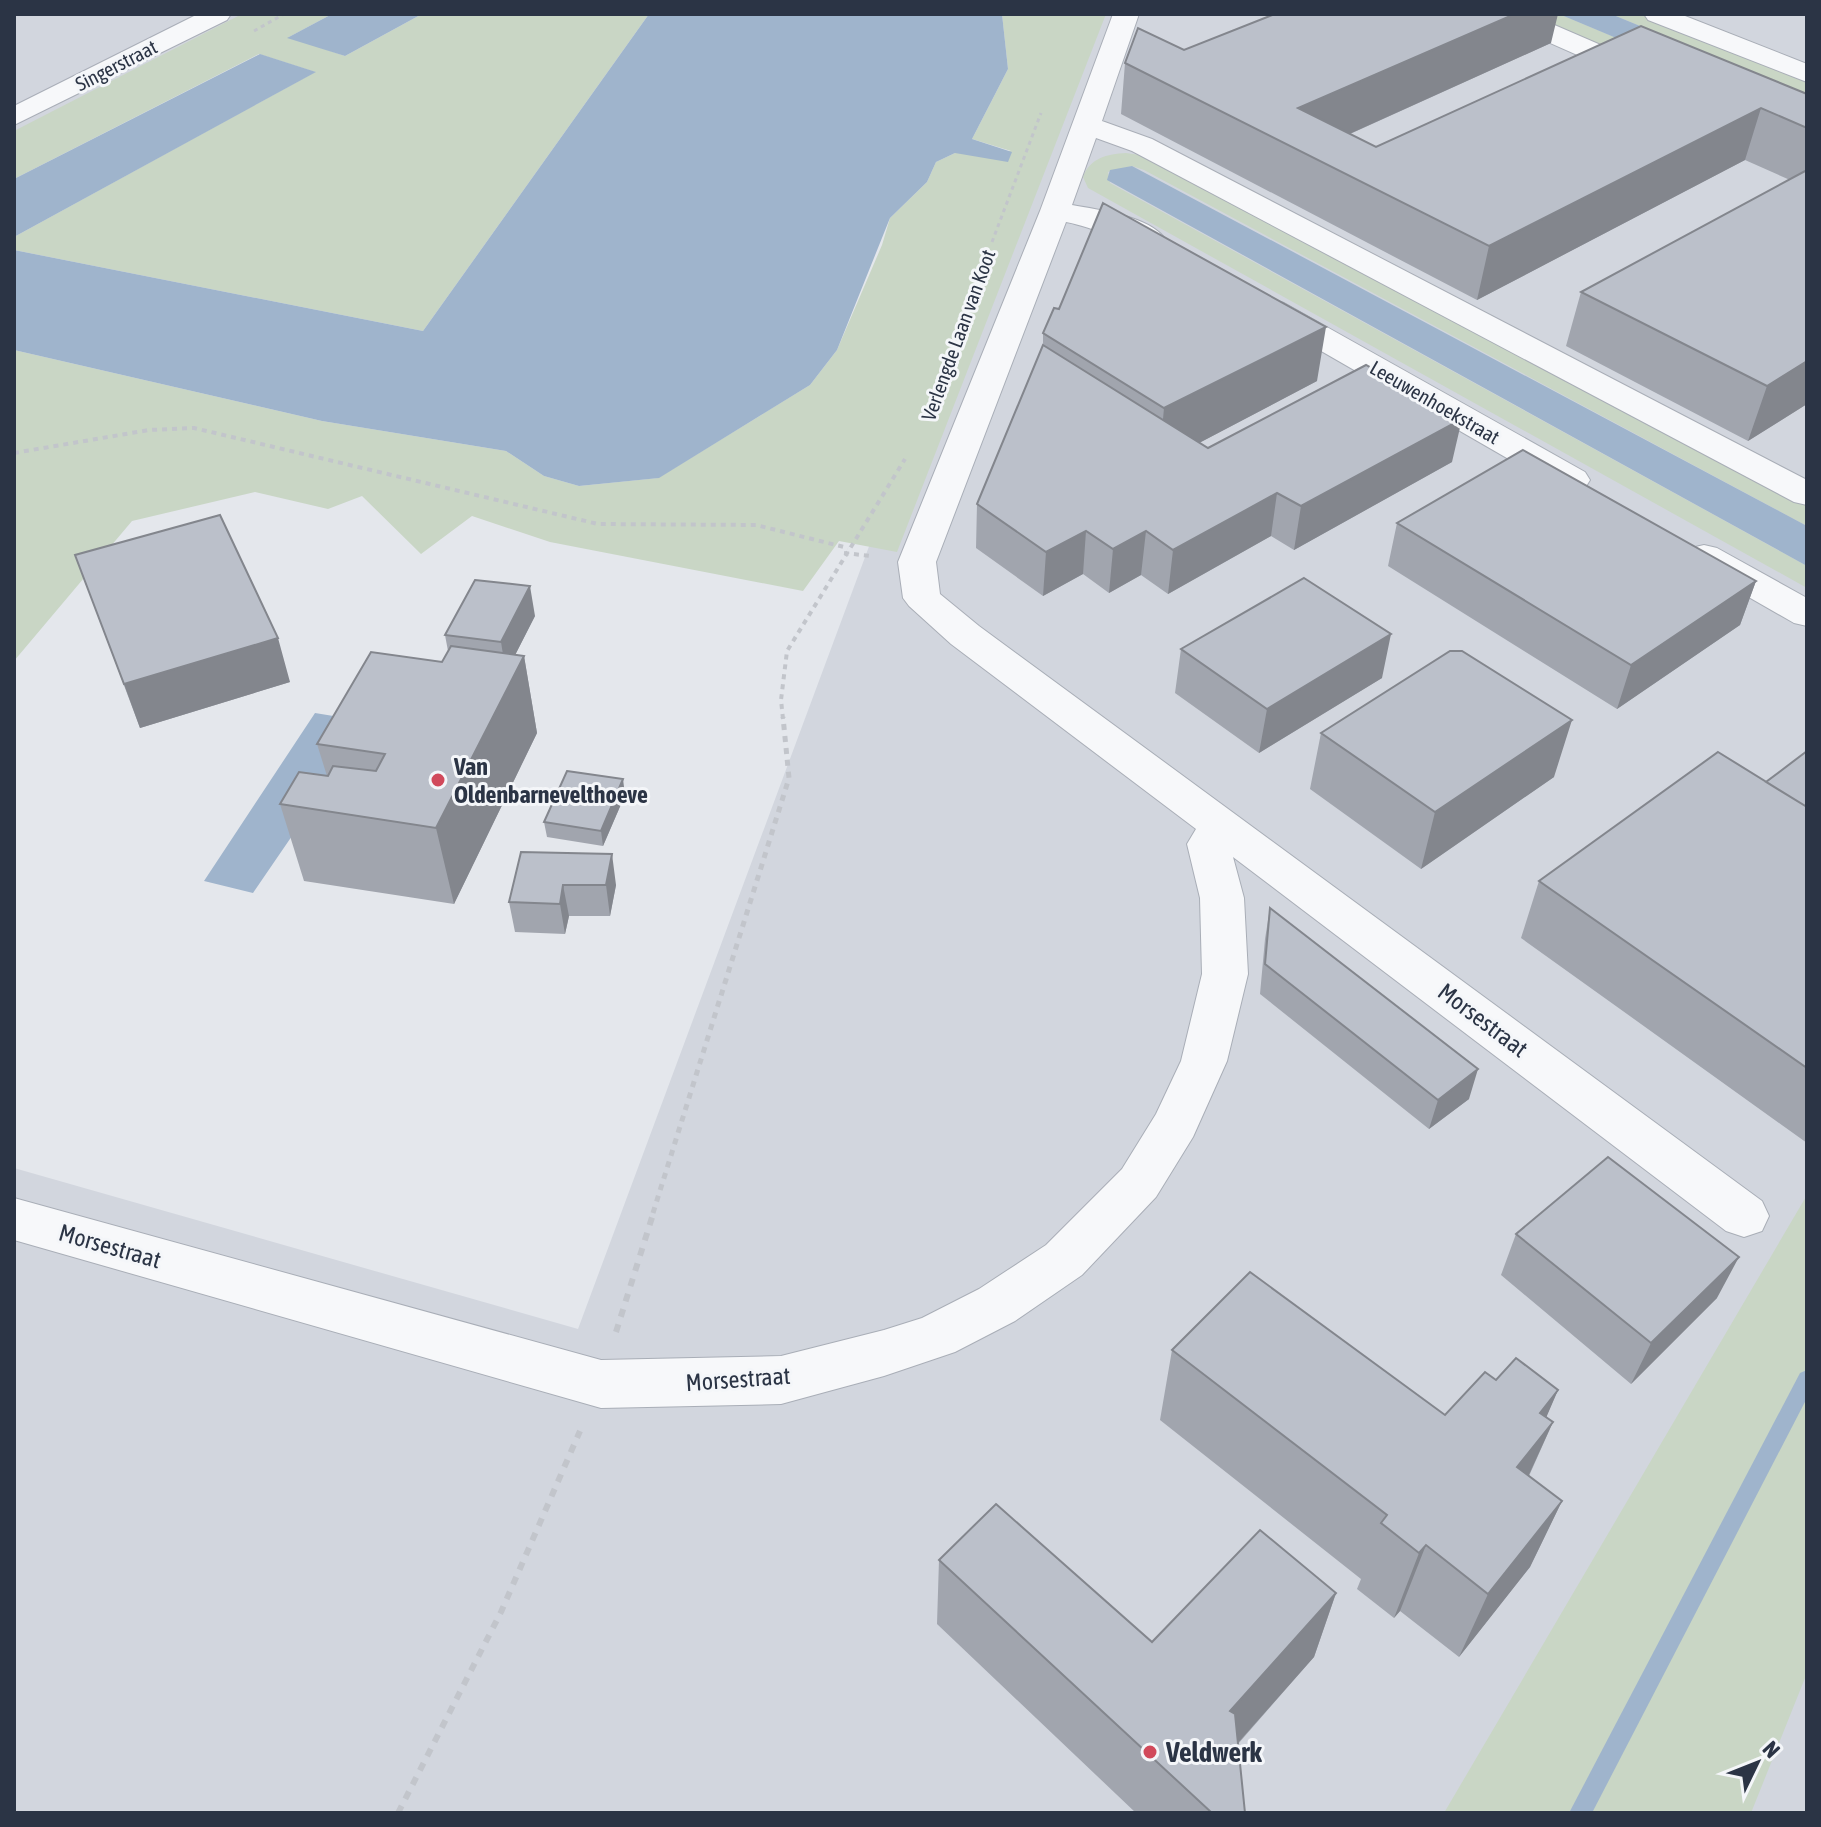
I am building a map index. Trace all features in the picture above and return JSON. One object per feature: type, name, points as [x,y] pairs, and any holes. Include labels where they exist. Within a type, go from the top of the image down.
[{"type":"street","name":"Singerstraat","points":[[14,117],[218,14]]},
{"type":"street","name":"Verlengde Laan van Koot","points":[[917,562],[1055,211],[1126,14]]},
{"type":"street","points":[[1507,14],[1670,85]]},
{"type":"street","points":[[1657,14],[1807,74]]},
{"type":"street","points":[[1083,128],[1106,130],[1142,145],[1807,494]]},
{"type":"street","points":[[1055,211],[1088,216],[1133,230],[1174,253]]},
{"type":"street","name":"Leeuwenhoekstraat","points":[[1243,292],[1601,497]]},
{"type":"street","points":[[1683,544],[1807,614]]},
{"type":"street","name":"Morsestraat","points":[[917,562],[922,598],[933,607],[1744,1216]]},
{"type":"street","name":"Morsestraat","points":[[14,1219],[601,1384],[781,1380],[936,1336],[997,1305],[1064,1260],[1139,1183],[1176,1123],[1204,1061],[1225,974],[1222,898],[1208,844],[1221,824]]},
{"type":"path","name":"Verlengde Laan van Koot","points":[[989,249],[1043,108]]},
{"type":"path","points":[[14,453],[43,452],[161,426],[194,428],[598,524],[756,525],[848,548]]},
{"type":"path","name":"Verlengde Laan van Koot","points":[[601,1384],[789,778],[781,700],[787,651],[910,450]]},
{"type":"path","points":[[398,1813],[501,1612],[601,1384]]},
{"type":"shaded area","points":[[14,14],[279,14],[14,154]]},
{"type":"shaded area","points":[[1067,14],[1807,14],[1807,1813],[14,1813],[14,1168],[578,1329]]},
{"type":"green space","points":[[242,14],[332,14],[289,37],[345,56],[422,14],[649,14],[423,331],[14,250],[14,237],[315,72],[259,54],[14,179],[14,131]]},
{"type":"green space","points":[[1002,14],[1106,14],[897,552],[839,541],[803,591],[550,542],[472,516],[421,554],[362,496],[328,509],[255,492],[132,521],[14,661],[14,350],[322,421],[506,451],[544,476],[579,486],[658,478],[810,385],[837,350],[882,245],[890,218],[927,182],[936,162],[955,153],[1011,151],[972,139],[1008,69]]},
{"type":"green space","points":[[1528,14],[1559,14],[1807,117],[1807,131]]},
{"type":"green space","points":[[1611,14],[1641,14],[1807,82],[1807,95]]},
{"type":"green space","points":[[1126,153],[1147,156],[1807,503],[1807,526],[1144,170],[1132,166],[1108,172],[1110,183],[1807,566],[1807,588],[1088,188],[1083,177],[1090,165],[1106,156]]},
{"type":"green space","points":[[1807,1195],[1807,1673],[1751,1813],[1444,1813]]},
{"type":"water","points":[[332,14],[422,14],[345,56],[287,38]]},
{"type":"water","points":[[649,14],[1002,14],[1008,69],[972,139],[1012,152],[1008,162],[955,153],[936,162],[927,182],[890,218],[837,350],[810,385],[659,478],[579,486],[544,476],[506,451],[322,421],[14,350],[14,250],[423,331]]},
{"type":"water","points":[[1559,14],[1611,14],[1807,95],[1695,71]]},
{"type":"water","points":[[260,54],[316,72],[14,237],[14,179]]},
{"type":"water","points":[[1132,166],[1807,526],[1807,566],[1107,180],[1110,170]]},
{"type":"water","points":[[315,713],[370,722],[253,893],[204,881]]},
{"type":"building","points":[[1275,14],[1515,14],[1298,108],[1376,147],[1641,26],[1807,94],[1807,128],[1761,108],[1489,246],[1125,63],[1138,28],[1184,50]]},
{"type":"building","points":[[1807,170],[1807,361],[1767,386],[1581,292]]},
{"type":"building","points":[[1103,203],[1326,327],[1164,408],[1043,333],[1054,308],[1059,309]]},
{"type":"building","points":[[1043,345],[1208,448],[1366,365],[1462,419],[1301,506],[1277,493],[1173,550],[1146,531],[1113,549],[1086,531],[1046,552],[977,504]]},
{"type":"building","points":[[1523,450],[1756,581],[1631,665],[1397,523]]},
{"type":"building","points":[[220,515],[278,638],[124,684],[75,555]]},
{"type":"building","points":[[1304,578],[1391,634],[1267,709],[1181,649]]},
{"type":"building","points":[[475,580],[530,586],[501,642],[445,635]]},
{"type":"building","points":[[451,646],[524,656],[436,828],[280,804],[299,772],[328,776],[333,766],[376,771],[385,754],[317,744],[371,652],[442,662]]},
{"type":"building","points":[[1450,651],[1462,651],[1572,720],[1435,812],[1321,733]]},
{"type":"building","points":[[1807,751],[1807,807],[1766,782]]},
{"type":"building","points":[[1718,752],[1807,807],[1807,1068],[1539,881]]},
{"type":"building","points":[[567,771],[623,779],[601,831],[544,822]]},
{"type":"building","points":[[521,852],[612,854],[606,885],[563,885],[560,904],[509,902]]},
{"type":"building","points":[[1270,908],[1478,1069],[1438,1100],[1265,964]]},
{"type":"building","points":[[1608,1157],[1739,1257],[1651,1343],[1516,1234]]},
{"type":"building","points":[[1250,1272],[1445,1415],[1485,1372],[1496,1380],[1516,1358],[1558,1390],[1540,1413],[1553,1422],[1517,1467],[1562,1501],[1488,1594],[1426,1545],[1419,1553],[1381,1523],[1387,1515],[1172,1350]]},
{"type":"building","points":[[996,1504],[1152,1642],[1260,1530],[1336,1593],[1230,1711],[1235,1714],[1245,1813],[1212,1813],[939,1560]]},
{"type":"waterway","points":[[1580,1813],[1807,1379]]},
{"type":"place","name":"Van Oldenbarnevelthoeve","points":[[438,780]]},
{"type":"place","name":"Veldwerk","points":[[1150,1752]]}]
